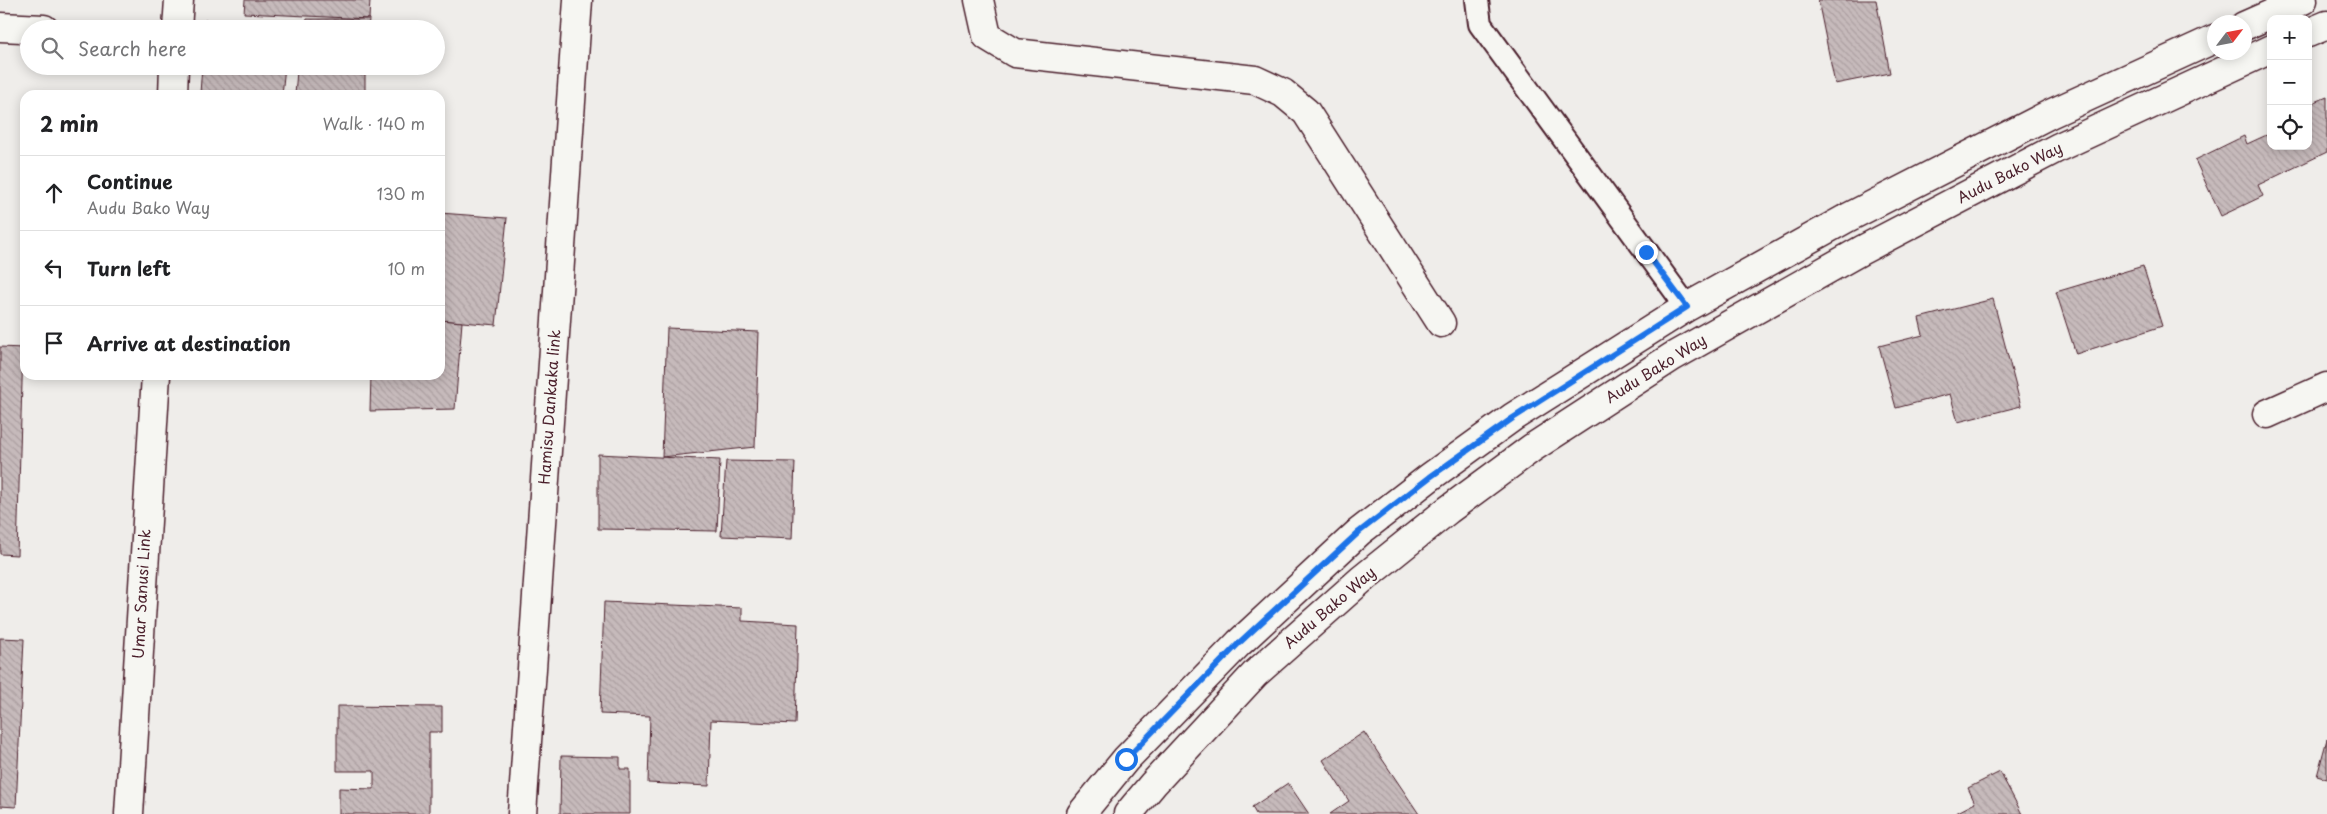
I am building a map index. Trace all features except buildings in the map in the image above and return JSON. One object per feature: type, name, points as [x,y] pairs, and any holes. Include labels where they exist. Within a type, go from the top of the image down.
[{"type":"main road","points":[[177,20],[178,0]]},
{"type":"main road","name":"Hamisu Dankaka link","points":[[522,814],[578,0]]},
{"type":"main road","points":[[979,0],[987,36],[1015,53],[1255,80],[1283,93],[1306,112],[1441,323]]},
{"type":"main road","points":[[2252,22],[2303,0]]},
{"type":"main road","points":[[2312,31],[2327,25]]},
{"type":"main road","points":[[0,27],[20,28]]},
{"type":"main road","points":[[1081,814],[1126,759],[1232,650],[1359,532],[1430,477],[1513,418],[1687,307],[1847,218],[2050,114],[2207,42]]},
{"type":"main road","name":"Audu Bako Way","points":[[1128,814],[1153,784],[1255,674],[1360,580],[1448,510],[1532,448],[1672,357],[1862,250],[2059,147],[2267,51]]},
{"type":"main road","points":[[173,90],[174,75]]},
{"type":"main road","name":"Umar Sanusi Link","points":[[129,814],[156,380]]},
{"type":"main road","points":[[2267,414],[2327,386]]},
{"type":"lane","points":[[1477,0],[1480,24],[1687,307]]},
{"type":"route","points":[[1126,759],[1239,643],[1359,532],[1430,477],[1513,418],[1687,307],[1646,252]]}]
